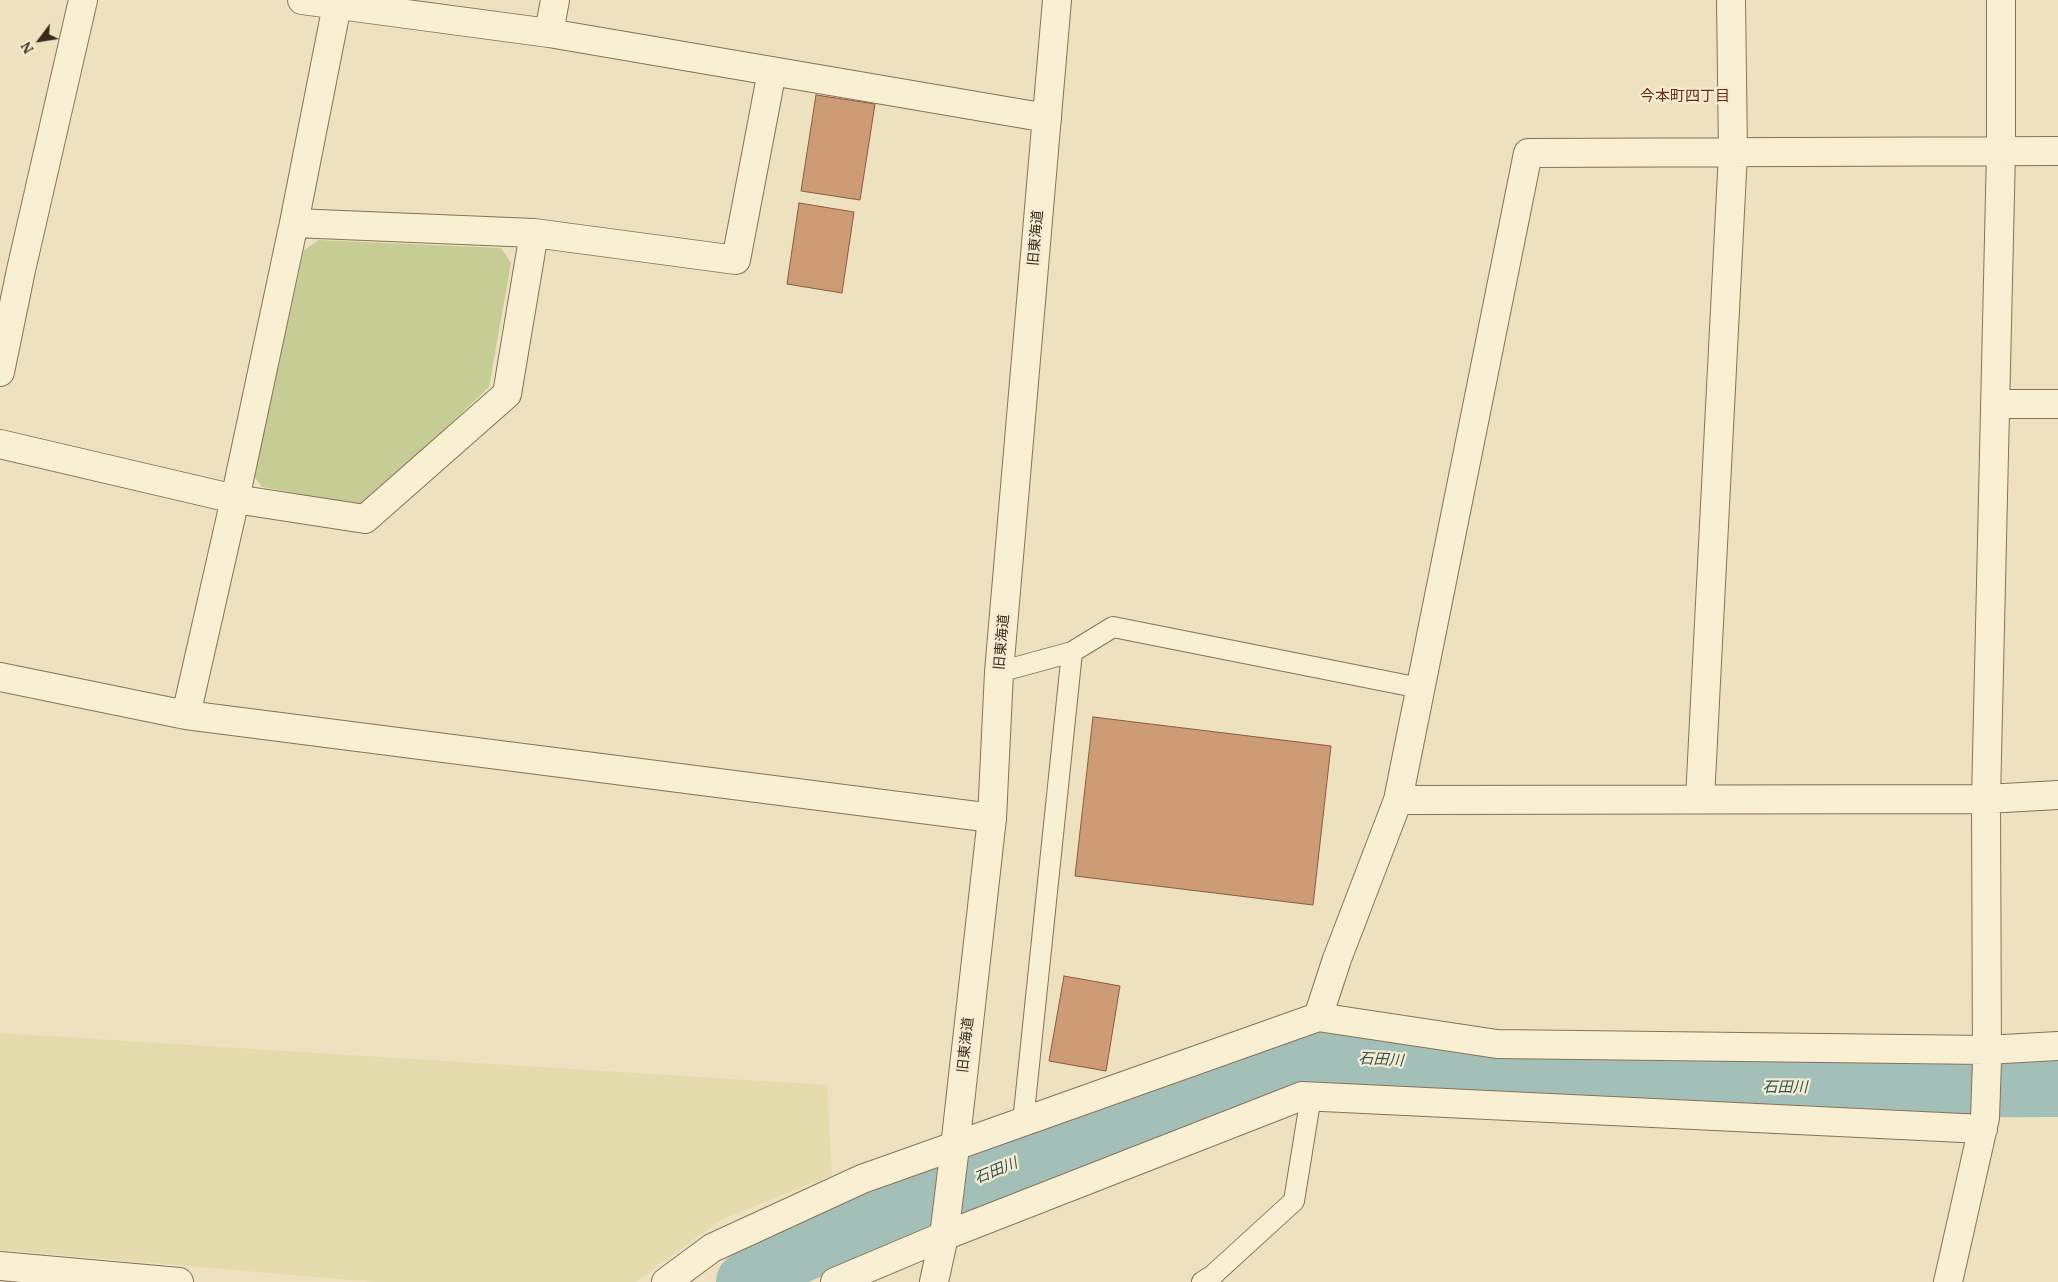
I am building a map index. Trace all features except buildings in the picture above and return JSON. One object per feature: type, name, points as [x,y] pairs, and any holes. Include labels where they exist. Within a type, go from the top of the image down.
[{"type":"street","points":[[0,372],[10,267],[83,0]]},
{"type":"street","points":[[302,0],[549,33],[1047,118]]},
{"type":"street","points":[[549,33],[555,0]]},
{"type":"street","name":"旧東海道","points":[[934,1282],[944,1230],[992,818],[999,672],[1057,0]]},
{"type":"street","points":[[1700,799],[1733,153],[1731,0]]},
{"type":"street","points":[[1948,1282],[1984,1123],[1987,1055],[1986,799],[2001,151],[2002,0]]},
{"type":"street","points":[[186,715],[235,499],[294,223],[337,5]]},
{"type":"street","points":[[294,223],[534,233],[736,260],[772,71]]},
{"type":"street","points":[[1318,1017],[1337,960],[1398,800],[1528,153],[2058,151]]},
{"type":"street","points":[[0,444],[235,499],[365,519],[507,394],[534,233]]},
{"type":"street","points":[[1995,404],[2058,404]]},
{"type":"street","points":[[0,677],[186,715],[992,818]]},
{"type":"street","points":[[1398,800],[1986,799],[2058,795]]},
{"type":"street","points":[[666,1282],[712,1248],[862,1179],[953,1157],[1023,1122],[1318,1017],[1497,1044],[1987,1055],[2058,1046]]},
{"type":"street","points":[[835,1282],[944,1230],[1302,1096],[1984,1123]]},
{"type":"street","points":[[0,1266],[179,1282]]},
{"type":"lane","points":[[999,672],[1072,652],[1113,627],[1420,688]]},
{"type":"lane","points":[[1023,1122],[1072,652]]},
{"type":"lane","points":[[1202,1282],[1213,1275],[1294,1202],[1311,1096]]},
{"type":"shaded area","points":[[0,1033],[827,1085],[832,1175],[722,1219],[636,1282],[375,1282],[0,1250]]},
{"type":"green space","points":[[319,240],[501,248],[511,263],[489,387],[364,506],[262,487],[254,476],[304,250]]},
{"type":"waterway","name":"石田川","points":[[746,1282],[782,1261],[893,1212],[1001,1168],[1310,1059],[1371,1058],[1733,1088],[2058,1087]]},
{"type":"district","name":"今本町四丁目","points":[[1685,97]]}]
